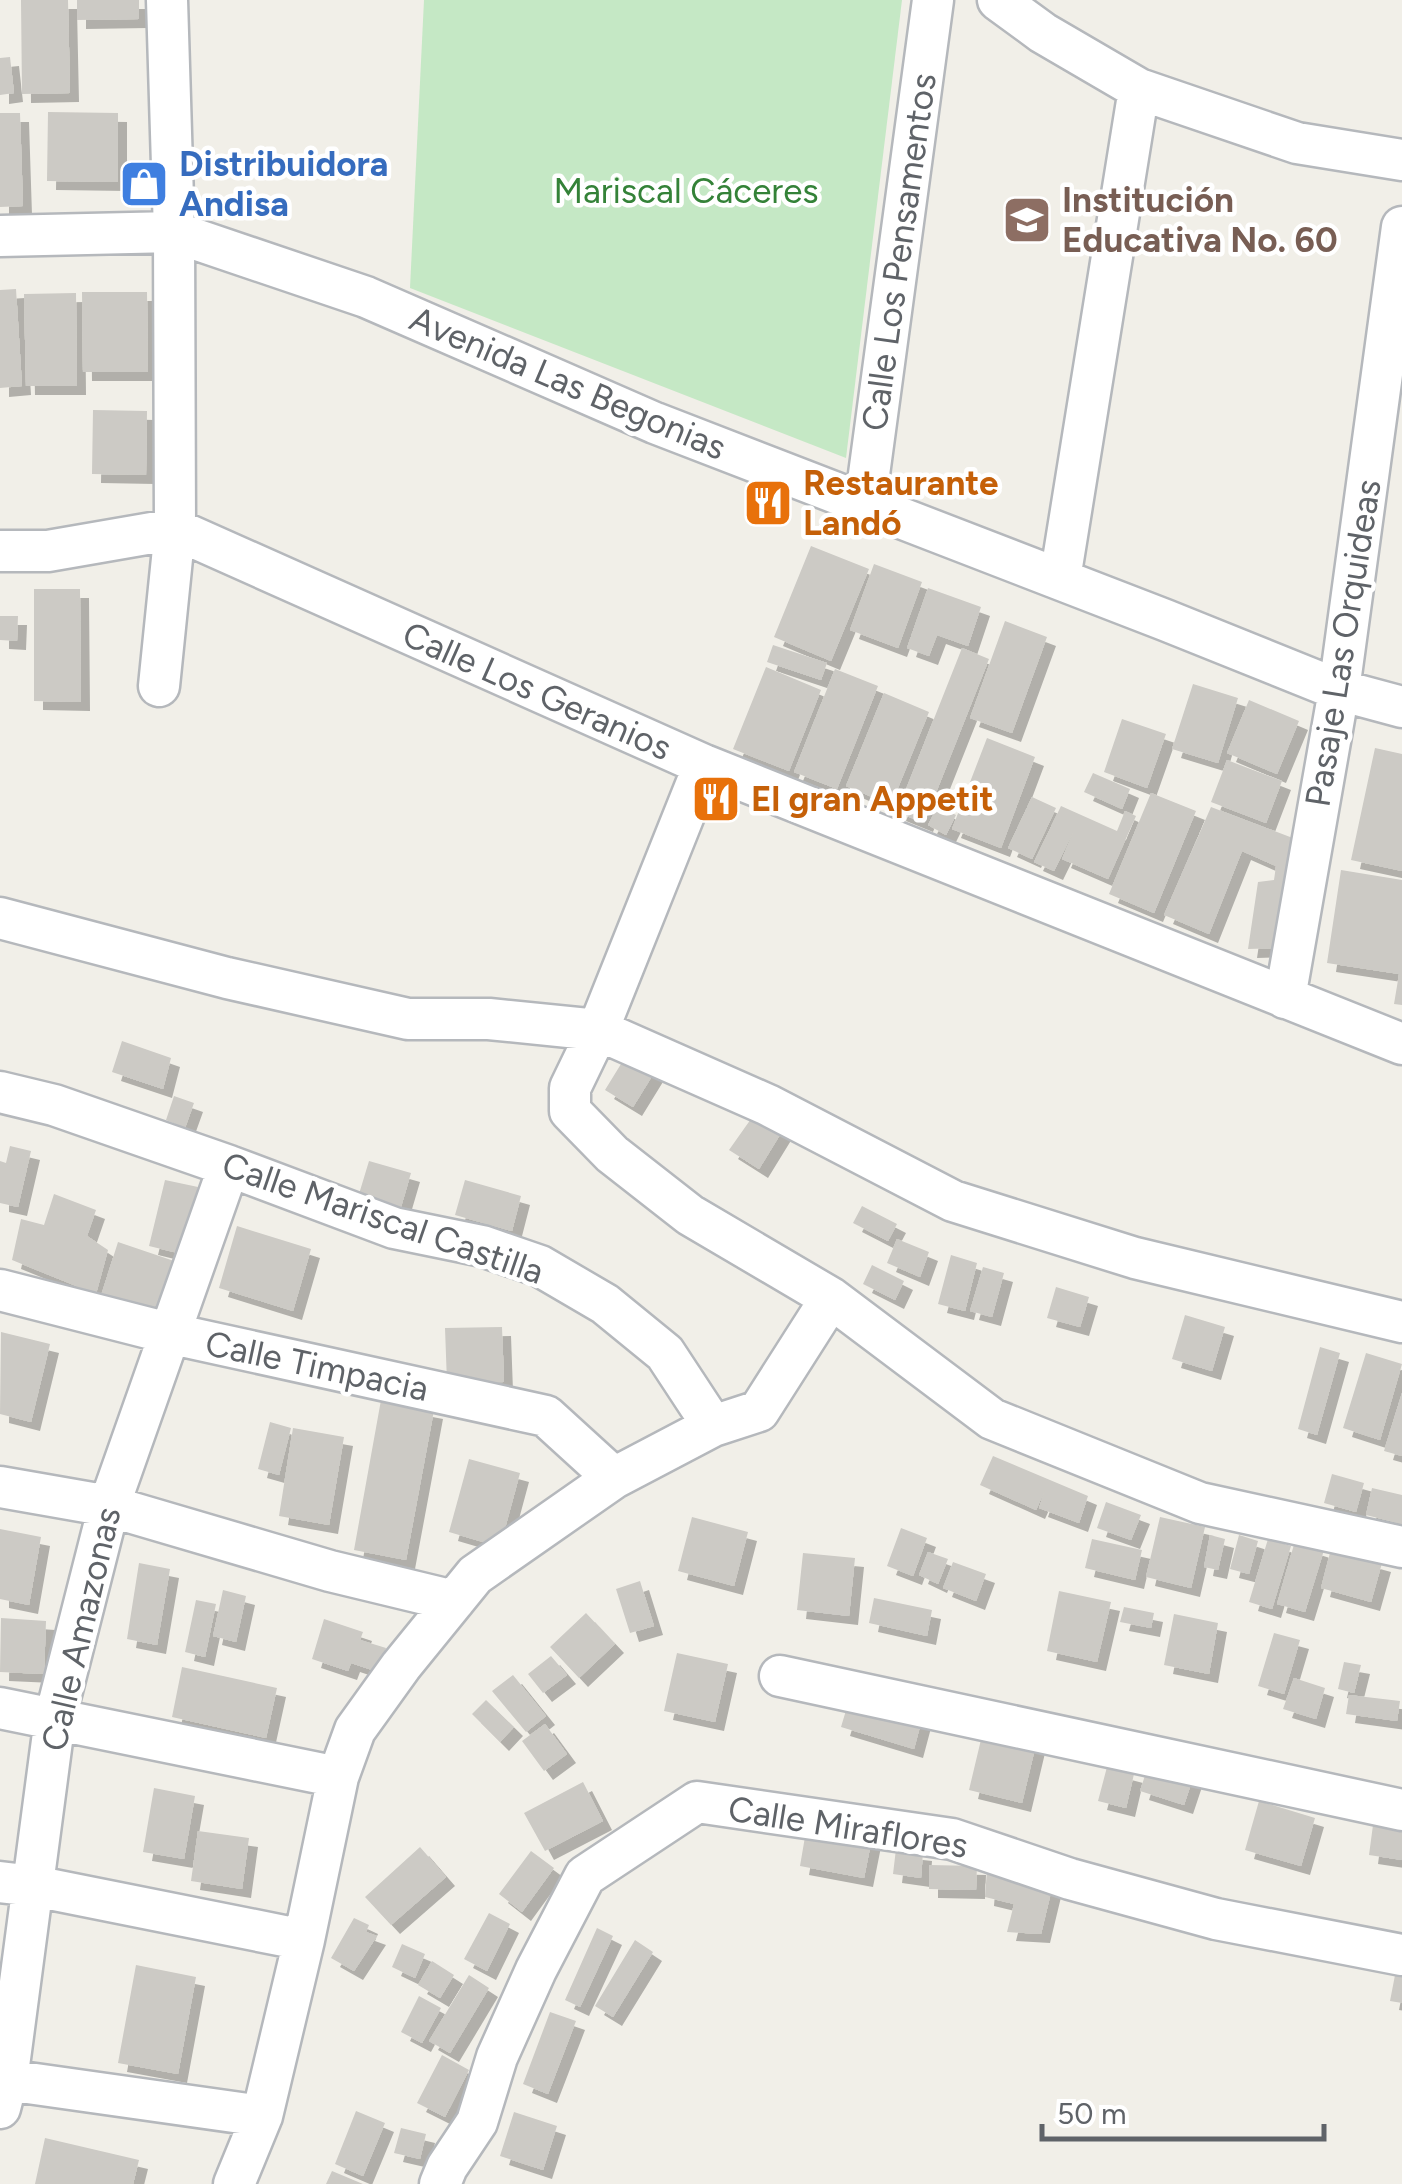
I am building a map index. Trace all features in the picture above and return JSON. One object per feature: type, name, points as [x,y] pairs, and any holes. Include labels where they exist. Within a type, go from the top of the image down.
[{"type":"street","points":[[159,686],[175,528],[174,232],[167,0]]},
{"type":"street","name":"Calle Los Pensamentos","points":[[865,504],[933,0]]},
{"type":"street","points":[[998,0],[1043,33],[1140,88],[1297,143],[1402,160]]},
{"type":"street","points":[[1060,579],[1140,88]]},
{"type":"street","name":"Pasaje Las Orquideas","points":[[1285,998],[1338,690],[1402,228]]},
{"type":"street","name":"Avenida Las Begonias","points":[[0,236],[174,232],[366,297],[655,423],[1338,690],[1402,707]]},
{"type":"street","points":[[0,551],[48,551],[175,528]]},
{"type":"street","name":"Calle Los Geranios","points":[[175,528],[704,765],[1402,1044]]},
{"type":"street","points":[[704,765],[598,1030],[570,1088],[570,1111],[612,1154],[690,1215],[831,1298],[992,1419],[1200,1503],[1402,1547]]},
{"type":"street","points":[[0,918],[227,978],[408,1019],[489,1019],[598,1030],[768,1105],[953,1201],[1135,1258],[1402,1322]]},
{"type":"street","name":"Calle Mariscal Castilla","points":[[0,1092],[54,1105],[394,1228],[482,1246],[540,1266],[605,1304],[665,1353],[713,1426]]},
{"type":"street","name":"Calle Amazonas","points":[[2,2089],[17,1884],[55,1718],[109,1506],[229,1166]]},
{"type":"street","name":"Calle Timpacia","points":[[0,1290],[168,1333],[546,1416],[614,1478]]},
{"type":"street","points":[[234,2184],[262,2116],[338,1777],[355,1730],[475,1574],[614,1478],[713,1426],[759,1411],[831,1298]]},
{"type":"street","points":[[0,1487],[109,1506],[330,1571],[454,1601]]},
{"type":"street","points":[[780,1676],[1402,1810]]},
{"type":"street","points":[[0,1708],[338,1777]]},
{"type":"street","name":"Calle Miraflores","points":[[440,2184],[446,2167],[476,2122],[497,2056],[585,1876],[697,1802],[952,1839],[1070,1879],[1216,1919],[1402,1955]]},
{"type":"street","points":[[17,1884],[304,1940]]},
{"type":"street","points":[[2,2089],[262,2116]]},
{"type":"green space","name":"Mariscal Cáceres","points":[[424,0],[902,0],[846,458],[410,288]]},
{"type":"building","points":[[21,0],[68,0],[70,93],[22,94]]},
{"type":"building","points":[[77,0],[139,0],[139,19],[77,20]]},
{"type":"building","points":[[10,57],[14,93],[0,95],[0,58]]},
{"type":"building","points":[[48,112],[118,113],[118,182],[47,181]]},
{"type":"building","points":[[0,113],[20,113],[23,206],[0,207]]},
{"type":"building","points":[[16,289],[22,386],[0,388],[0,290]]},
{"type":"building","points":[[82,292],[147,292],[148,372],[83,372]]},
{"type":"building","points":[[76,293],[77,386],[26,386],[24,294]]},
{"type":"building","points":[[93,410],[147,411],[146,475],[92,474]]},
{"type":"building","points":[[811,546],[869,569],[831,661],[774,637]]},
{"type":"building","points":[[874,564],[922,582],[898,648],[850,630]]},
{"type":"building","points":[[928,588],[981,607],[968,646],[937,635],[929,656],[907,648]]},
{"type":"building","points":[[34,589],[80,589],[81,702],[34,701]]},
{"type":"building","points":[[0,616],[18,616],[17,641],[0,640]]},
{"type":"building","points":[[1005,621],[1047,637],[1012,733],[970,718]]},
{"type":"building","points":[[773,645],[827,663],[821,680],[767,662]]},
{"type":"building","points":[[962,648],[989,659],[924,823],[897,812]]},
{"type":"building","points":[[766,667],[821,690],[789,771],[733,749]]},
{"type":"building","points":[[835,669],[878,686],[837,789],[794,772]]},
{"type":"building","points":[[1193,684],[1238,698],[1218,763],[1172,749]]},
{"type":"building","points":[[884,693],[929,712],[891,805],[846,786]]},
{"type":"building","points":[[1249,700],[1299,721],[1277,774],[1227,753]]},
{"type":"building","points":[[1122,719],[1166,734],[1147,788],[1104,772]]},
{"type":"building","points":[[987,738],[1035,757],[1001,848],[952,829]]},
{"type":"building","points":[[1375,748],[1402,754],[1402,871],[1351,860]]},
{"type":"building","points":[[1227,760],[1282,781],[1266,823],[1211,802]]},
{"type":"building","points":[[1093,773],[1130,789],[1122,809],[1084,792]]},
{"type":"building","points":[[1151,793],[1196,811],[1154,913],[1109,894]]},
{"type":"building","points":[[1032,797],[1056,808],[1032,859],[1008,848]]},
{"type":"building","points":[[938,806],[956,815],[946,835],[928,825]]},
{"type":"building","points":[[1061,806],[1117,831],[1125,811],[1136,816],[1108,879],[1062,859],[1076,826],[1054,871],[1034,862]]},
{"type":"building","points":[[1211,807],[1298,840],[1281,948],[1248,949],[1258,882],[1274,880],[1276,866],[1242,851],[1209,934],[1164,915]]},
{"type":"building","points":[[1341,870],[1402,880],[1402,1005],[1394,1004],[1399,974],[1327,963]]},
{"type":"building","points":[[122,1041],[171,1058],[163,1089],[112,1072]]},
{"type":"building","points":[[629,1051],[657,1068],[633,1107],[605,1090]]},
{"type":"building","points":[[174,1096],[194,1103],[185,1128],[166,1120]]},
{"type":"building","points":[[758,1109],[786,1125],[759,1169],[729,1150]]},
{"type":"building","points":[[10,1146],[31,1151],[18,1207],[0,1203],[0,1161],[6,1163]]},
{"type":"building","points":[[369,1161],[411,1173],[401,1207],[359,1194]]},
{"type":"building","points":[[165,1180],[198,1187],[182,1254],[149,1246]]},
{"type":"building","points":[[465,1180],[521,1196],[512,1231],[455,1215]]},
{"type":"building","points":[[54,1194],[96,1210],[87,1236],[108,1250],[96,1294],[12,1260],[21,1219],[44,1225]]},
{"type":"building","points":[[862,1206],[897,1224],[888,1241],[853,1223]]},
{"type":"building","points":[[237,1226],[311,1249],[293,1311],[219,1288]]},
{"type":"building","points":[[897,1239],[929,1252],[920,1277],[887,1263]]},
{"type":"building","points":[[118,1242],[177,1262],[159,1319],[100,1299]]},
{"type":"building","points":[[951,1255],[977,1263],[965,1311],[938,1304]]},
{"type":"building","points":[[872,1265],[904,1281],[895,1300],[863,1284]]},
{"type":"building","points":[[983,1267],[1004,1273],[992,1317],[970,1311]]},
{"type":"building","points":[[1056,1287],[1089,1297],[1080,1327],[1047,1318]]},
{"type":"building","points":[[1185,1315],[1225,1327],[1212,1371],[1172,1359]]},
{"type":"building","points":[[502,1327],[504,1382],[447,1383],[445,1328]]},
{"type":"building","points":[[1,1332],[50,1344],[31,1422],[0,1414]]},
{"type":"building","points":[[1320,1347],[1340,1353],[1317,1435],[1298,1429]]},
{"type":"building","points":[[1366,1353],[1402,1364],[1380,1440],[1343,1428]]},
{"type":"building","points":[[1402,1393],[1402,1456],[1384,1451]]},
{"type":"building","points":[[381,1400],[434,1410],[406,1560],[354,1550]]},
{"type":"building","points":[[270,1422],[291,1428],[279,1475],[258,1469]]},
{"type":"building","points":[[293,1428],[344,1437],[329,1525],[279,1516]]},
{"type":"building","points":[[993,1456],[1088,1496],[1079,1523],[1039,1508],[1045,1490],[1036,1510],[980,1485]]},
{"type":"building","points":[[469,1459],[520,1473],[500,1547],[449,1532]]},
{"type":"building","points":[[1332,1474],[1364,1483],[1356,1512],[1324,1503]]},
{"type":"building","points":[[1372,1488],[1402,1495],[1402,1524],[1366,1515]]},
{"type":"building","points":[[1106,1502],[1141,1515],[1131,1540],[1097,1528]]},
{"type":"building","points":[[692,1517],[748,1532],[734,1586],[678,1571]]},
{"type":"building","points":[[1160,1517],[1205,1527],[1191,1588],[1146,1577]]},
{"type":"building","points":[[901,1528],[927,1538],[913,1576],[887,1566]]},
{"type":"building","points":[[0,1529],[41,1537],[29,1605],[0,1599]]},
{"type":"building","points":[[1210,1535],[1225,1539],[1218,1570],[1204,1567]]},
{"type":"building","points":[[1239,1535],[1258,1541],[1249,1574],[1230,1569]]},
{"type":"building","points":[[1092,1539],[1142,1550],[1135,1580],[1085,1568]]},
{"type":"building","points":[[1268,1539],[1291,1546],[1272,1609],[1249,1602]]},
{"type":"building","points":[[1295,1541],[1324,1550],[1305,1612],[1277,1604]]},
{"type":"building","points":[[1331,1549],[1382,1563],[1371,1602],[1321,1588]]},
{"type":"building","points":[[928,1552],[948,1559],[938,1584],[919,1575]]},
{"type":"building","points":[[803,1553],[855,1558],[849,1616],[797,1610]]},
{"type":"building","points":[[953,1562],[986,1574],[976,1601],[943,1588]]},
{"type":"building","points":[[139,1563],[170,1569],[157,1645],[127,1639]]},
{"type":"building","points":[[640,1581],[654,1626],[630,1633],[616,1589]]},
{"type":"building","points":[[223,1590],[246,1596],[236,1642],[213,1636]]},
{"type":"building","points":[[1059,1591],[1111,1602],[1097,1662],[1047,1651]]},
{"type":"building","points":[[874,1598],[932,1610],[927,1636],[869,1623]]},
{"type":"building","points":[[196,1600],[216,1604],[205,1657],[185,1652]]},
{"type":"building","points":[[1124,1607],[1154,1613],[1151,1628],[1120,1622]]},
{"type":"building","points":[[586,1613],[615,1644],[579,1678],[550,1647]]},
{"type":"building","points":[[1174,1614],[1218,1623],[1209,1674],[1164,1665]]},
{"type":"building","points":[[1,1618],[46,1621],[44,1674],[0,1672]]},
{"type":"building","points":[[324,1619],[363,1632],[360,1640],[386,1648],[378,1672],[351,1663],[348,1671],[312,1659]]},
{"type":"building","points":[[1274,1633],[1300,1640],[1284,1694],[1258,1686]]},
{"type":"building","points":[[677,1653],[728,1664],[715,1722],[664,1711]]},
{"type":"building","points":[[551,1656],[567,1675],[543,1693],[528,1674]]},
{"type":"building","points":[[1344,1662],[1361,1665],[1354,1693],[1338,1689]]},
{"type":"building","points":[[182,1667],[277,1688],[266,1738],[172,1717]]},
{"type":"building","points":[[513,1675],[546,1716],[526,1732],[492,1691]]},
{"type":"building","points":[[1294,1678],[1325,1688],[1316,1719],[1283,1709]]},
{"type":"building","points":[[1349,1695],[1400,1701],[1397,1721],[1346,1714]]},
{"type":"building","points":[[850,1697],[922,1719],[914,1749],[841,1727]]},
{"type":"building","points":[[486,1700],[514,1727],[500,1742],[472,1714]]},
{"type":"building","points":[[545,1724],[567,1754],[544,1771],[522,1741]]},
{"type":"building","points":[[984,1727],[1037,1740],[1022,1803],[969,1790]]},
{"type":"building","points":[[1149,1763],[1193,1778],[1184,1805],[1140,1791]]},
{"type":"building","points":[[1107,1767],[1134,1774],[1126,1808],[1098,1801]]},
{"type":"building","points":[[583,1782],[603,1821],[545,1851],[524,1813]]},
{"type":"building","points":[[154,1788],[195,1796],[184,1859],[143,1852]]},
{"type":"building","points":[[1259,1801],[1315,1818],[1301,1866],[1245,1850]]},
{"type":"building","points":[[807,1825],[872,1838],[864,1878],[800,1866]]},
{"type":"building","points":[[1373,1825],[1402,1829],[1402,1860],[1369,1855]]},
{"type":"building","points":[[198,1831],[249,1838],[242,1889],[191,1881]]},
{"type":"building","points":[[420,1847],[446,1877],[391,1925],[365,1897]]},
{"type":"building","points":[[896,1849],[923,1852],[921,1878],[893,1874]]},
{"type":"building","points":[[531,1851],[554,1868],[522,1912],[499,1894]]},
{"type":"building","points":[[929,1865],[977,1866],[976,1890],[929,1889]]},
{"type":"building","points":[[987,1870],[1053,1884],[1041,1934],[1007,1932],[1014,1904],[985,1897]]},
{"type":"building","points":[[489,1913],[510,1924],[487,1971],[464,1959]]},
{"type":"building","points":[[354,1918],[369,1925],[366,1932],[377,1936],[354,1971],[331,1958]]},
{"type":"building","points":[[597,1928],[613,1936],[580,2007],[565,2000]]},
{"type":"building","points":[[635,1940],[653,1952],[613,2017],[595,2006]]},
{"type":"building","points":[[402,1944],[425,1954],[415,1978],[392,1967]]},
{"type":"building","points":[[432,1961],[454,1975],[440,1998],[418,1985]]},
{"type":"building","points":[[136,1965],[196,1977],[178,2074],[118,2063]]},
{"type":"building","points":[[1396,1970],[1402,1972],[1402,2003],[1390,2001]]},
{"type":"building","points":[[469,1975],[489,1988],[450,2053],[429,2041]]},
{"type":"building","points":[[419,1996],[441,2008],[422,2043],[401,2032]]},
{"type":"building","points":[[550,2012],[576,2021],[548,2094],[523,2084]]},
{"type":"building","points":[[442,2055],[469,2070],[445,2117],[417,2103]]},
{"type":"building","points":[[356,2111],[385,2123],[363,2176],[335,2164]]},
{"type":"building","points":[[514,2112],[557,2126],[543,2170],[500,2156]]},
{"type":"building","points":[[401,2128],[426,2134],[420,2159],[394,2153]]},
{"type":"building","points":[[45,2138],[139,2160],[133,2184],[35,2184]]},
{"type":"building","points":[[332,2171],[363,2184],[326,2184]]},
{"type":"place","name":"Distribuidora Andisa","points":[[144,184]]},
{"type":"place","name":"Institución Educativa No. 60","points":[[1027,220]]},
{"type":"place","name":"Restaurante Landó","points":[[768,503]]},
{"type":"place","name":"El gran Appetit","points":[[716,799]]}]
